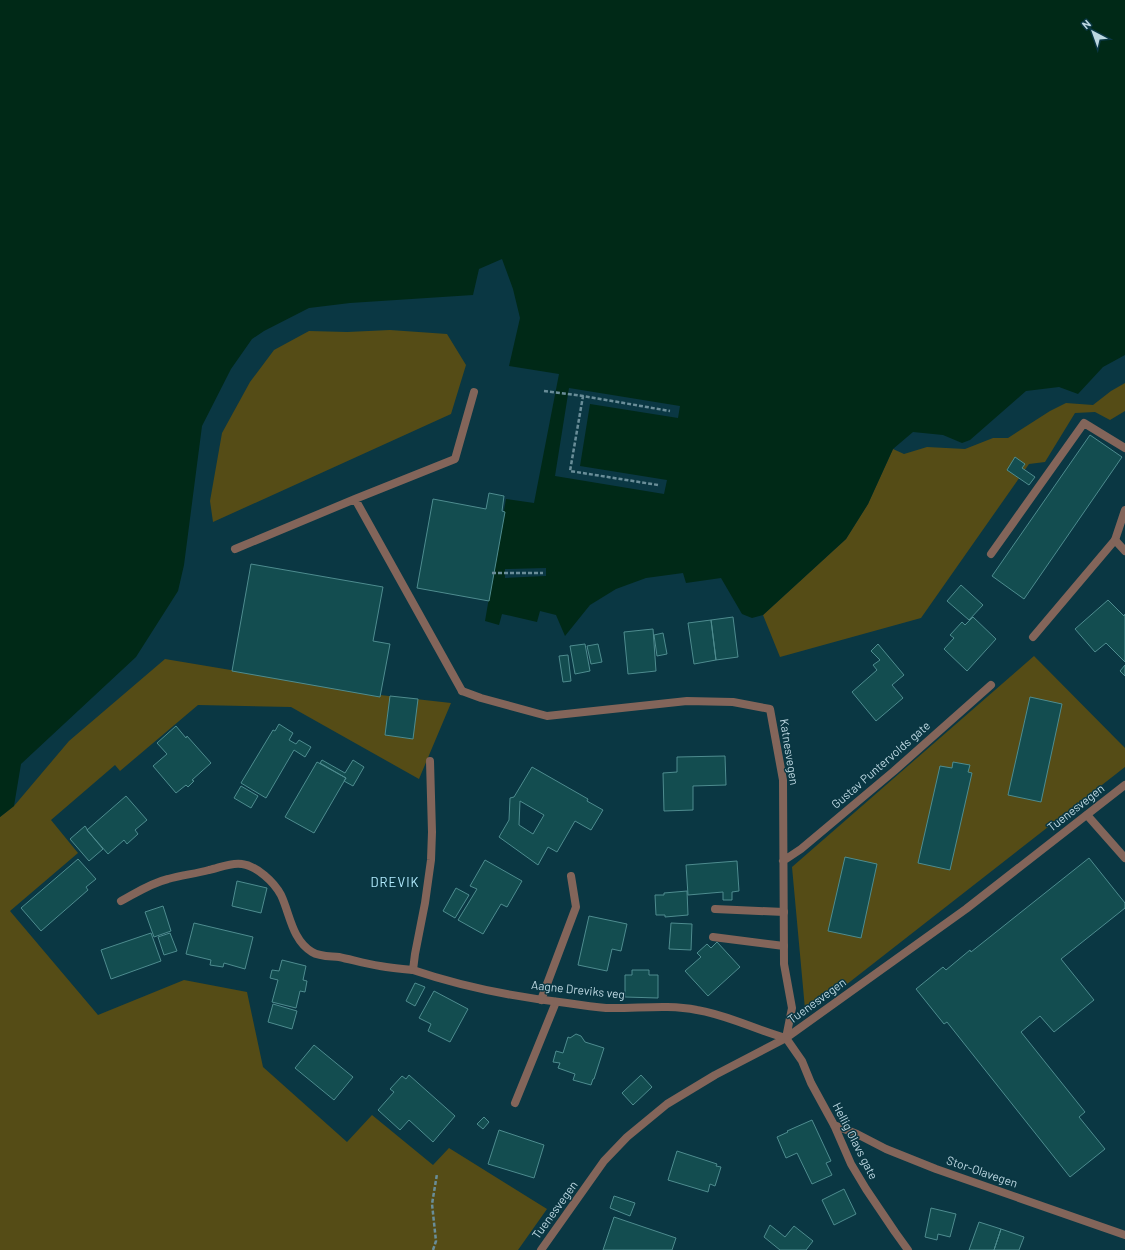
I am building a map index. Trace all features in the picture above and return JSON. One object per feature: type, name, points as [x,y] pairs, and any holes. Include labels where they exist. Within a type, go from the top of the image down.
[{"type":"street","points":[[235,549],[455,458],[474,392]]},
{"type":"street","points":[[991,554],[1084,423],[1125,448]]},
{"type":"street","name":"Katnesvegen","points":[[355,499],[462,691],[480,698],[547,716],[687,701],[733,702],[770,709],[783,780],[784,964],[792,1008],[786,1038]]},
{"type":"street","points":[[1033,637],[1115,540],[1125,510]]},
{"type":"street","points":[[1115,540],[1125,551]]},
{"type":"street","name":"Gustav Puntervolds gate","points":[[783,861],[801,849],[894,771],[991,685]]},
{"type":"street","points":[[413,970],[426,904],[431,860],[432,832],[430,761]]},
{"type":"street","name":"Tuenesvegen","points":[[541,1250],[604,1161],[627,1137],[667,1104],[690,1089],[786,1038],[966,909],[1125,785]]},
{"type":"street","points":[[1087,815],[1125,858]]},
{"type":"street","name":"Aagne Dreviks veg","points":[[121,901],[159,881],[168,878],[229,865],[242,864],[257,870],[276,887],[281,894],[294,930],[304,945],[318,955],[413,970],[442,980],[541,1000],[605,1008],[695,1009],[730,1018],[767,1033],[786,1038]]},
{"type":"street","points":[[541,1000],[576,907],[571,876]]},
{"type":"street","points":[[715,909],[784,912]]},
{"type":"street","points":[[713,937],[784,946]]},
{"type":"street","points":[[515,1103],[556,1002]]},
{"type":"street","name":"Hellig Olavs gate","points":[[786,1038],[802,1061],[811,1082],[834,1125],[851,1164],[866,1189],[908,1250]]},
{"type":"street","name":"Stor-Olavegen","points":[[834,1125],[857,1134],[886,1149],[936,1169],[1125,1235]]},
{"type":"path","points":[[544,391],[670,411]]},
{"type":"path","points":[[583,396],[570,471],[658,485]]},
{"type":"path","points":[[492,573],[543,573]]},
{"type":"path","points":[[433,1250],[436,1241],[432,1204],[437,1174]]},
{"type":"shaded area","points":[[0,0],[1125,0],[1125,355],[1103,367],[1078,394],[1059,387],[1026,391],[970,440],[962,443],[943,435],[913,432],[893,449],[868,504],[846,539],[763,615],[752,618],[742,614],[721,578],[686,583],[683,573],[646,578],[616,589],[590,605],[565,636],[556,615],[540,611],[537,622],[502,614],[499,625],[485,621],[506,499],[534,503],[559,374],[509,366],[520,318],[513,289],[502,259],[479,269],[473,295],[350,303],[309,308],[264,331],[252,339],[231,369],[202,426],[184,565],[178,591],[136,657],[21,764],[14,806],[0,817]]},
{"type":"shaded area","points":[[390,330],[447,334],[466,365],[451,414],[213,522],[210,501],[222,433],[250,382],[274,350],[309,331],[347,332]]},
{"type":"shaded area","points":[[1125,383],[1125,411],[1110,420],[1095,412],[1075,413],[1045,462],[1029,464],[921,618],[780,657],[763,615],[846,539],[868,504],[893,449],[904,454],[927,447],[965,449],[993,438],[1008,438],[1050,411],[1066,403],[1093,405],[1111,391]]},
{"type":"shaded area","points":[[1034,656],[1125,748],[1125,767],[842,988],[805,1009],[792,867]]},
{"type":"shaded area","points":[[165,659],[380,695],[451,703],[419,779],[291,707],[198,705],[120,771],[115,765],[51,820],[78,853],[10,911],[98,1015],[184,980],[247,992],[263,1067],[347,1142],[372,1115],[433,1165],[449,1148],[547,1209],[518,1250],[0,1250],[0,817],[14,806],[69,741]]},
{"type":"pier","points":[[569,388],[680,406],[678,418],[590,404],[580,466],[667,480],[664,494],[555,476]]},
{"type":"pier","points":[[546,568],[546,576],[505,578],[505,569]]},
{"type":"building","points":[[1090,435],[1122,457],[1024,599],[992,576]]},
{"type":"building","points":[[1015,457],[1025,464],[1022,468],[1035,477],[1029,485],[1007,470]]},
{"type":"building","points":[[489,493],[504,496],[502,511],[505,512],[489,601],[417,588],[433,499],[486,509]]},
{"type":"building","points":[[251,564],[383,587],[373,641],[390,644],[380,697],[232,671]]},
{"type":"building","points":[[961,585],[983,605],[969,620],[947,601]]},
{"type":"building","points":[[1108,600],[1124,616],[1125,614],[1125,662],[1106,643],[1095,652],[1075,629]]},
{"type":"building","points":[[733,617],[738,657],[716,660],[711,620]]},
{"type":"building","points":[[973,617],[996,639],[967,671],[944,649],[954,638],[950,635],[962,622],[965,625]]},
{"type":"building","points":[[711,620],[716,660],[694,664],[688,623]]},
{"type":"building","points":[[653,629],[656,671],[628,674],[624,632]]},
{"type":"building","points":[[663,633],[667,654],[657,656],[654,635]]},
{"type":"building","points":[[585,644],[590,671],[575,674],[570,646]]},
{"type":"building","points":[[598,644],[602,662],[591,664],[587,646]]},
{"type":"building","points":[[878,644],[904,675],[892,685],[903,698],[876,721],[852,692],[877,670],[873,665],[880,660],[871,651]]},
{"type":"building","points":[[568,655],[571,681],[563,682],[559,656]]},
{"type":"building","points":[[1125,665],[1125,676],[1120,671]]},
{"type":"building","points":[[390,696],[418,699],[413,739],[385,735]]},
{"type":"building","points":[[1030,697],[1062,704],[1041,802],[1008,795]]},
{"type":"building","points":[[279,724],[293,733],[289,740],[296,744],[299,740],[311,747],[305,757],[294,750],[266,798],[241,783],[273,730],[275,731]]},
{"type":"building","points":[[176,726],[211,763],[192,780],[194,781],[188,787],[186,785],[176,793],[153,766],[167,754],[157,743]]},
{"type":"building","points":[[725,756],[726,785],[693,786],[693,810],[664,811],[663,773],[677,772],[677,757]]},
{"type":"building","points":[[322,760],[345,773],[353,760],[364,767],[353,786],[344,781],[346,778],[320,763]]},
{"type":"building","points":[[317,762],[346,778],[314,833],[285,817]]},
{"type":"building","points":[[953,762],[970,765],[968,772],[972,773],[950,870],[918,863],[940,766],[952,768]]},
{"type":"building","points":[[532,767],[588,799],[587,801],[603,810],[591,830],[575,821],[557,852],[548,847],[538,865],[499,837],[509,820],[510,798],[514,797]],"holes":[[[520,801],[544,815],[533,834],[519,825]]]},
{"type":"building","points":[[241,786],[258,796],[251,808],[234,798]]},
{"type":"building","points":[[126,796],[147,820],[135,830],[138,834],[127,844],[124,840],[108,854],[87,830]]},
{"type":"building","points":[[85,826],[103,849],[89,861],[70,839]]},
{"type":"building","points":[[845,857],[877,864],[861,938],[828,931]]},
{"type":"building","points":[[1089,858],[1125,903],[1125,908],[1061,959],[1094,1000],[1054,1032],[1040,1016],[1021,1032],[1085,1112],[1079,1117],[1105,1149],[1070,1177],[947,1022],[944,1024],[916,989],[943,967],[946,970],[970,950],[971,952]]},
{"type":"building","points":[[78,859],[96,879],[86,887],[88,890],[41,931],[21,908]]},
{"type":"building","points":[[485,860],[522,881],[507,907],[501,904],[483,934],[458,920],[477,889],[470,886]]},
{"type":"building","points":[[737,861],[739,891],[732,892],[732,900],[723,900],[723,892],[688,895],[686,865]]},
{"type":"building","points":[[237,881],[267,888],[261,913],[232,906]]},
{"type":"building","points":[[456,888],[469,895],[455,918],[443,911]]},
{"type":"building","points":[[687,891],[688,915],[665,917],[665,915],[656,915],[655,895]]},
{"type":"building","points":[[163,906],[171,931],[154,937],[145,912]]},
{"type":"building","points":[[589,916],[627,924],[621,951],[612,949],[607,971],[578,965]]},
{"type":"building","points":[[194,923],[253,937],[245,969],[224,963],[223,967],[210,965],[211,960],[186,954]]},
{"type":"building","points":[[671,923],[692,924],[691,950],[669,949]]},
{"type":"building","points":[[151,933],[161,961],[111,979],[101,950]]},
{"type":"building","points":[[170,933],[177,951],[164,955],[158,937]]},
{"type":"building","points":[[717,942],[740,967],[708,996],[685,971],[701,957],[697,953],[707,944],[711,948]]},
{"type":"building","points":[[282,960],[306,966],[303,980],[307,981],[305,992],[300,991],[296,1008],[272,1002],[278,980],[270,978],[272,970],[279,971]]},
{"type":"building","points":[[632,970],[649,970],[649,975],[658,975],[658,998],[625,997],[625,975],[632,975]]},
{"type":"building","points":[[415,983],[425,987],[415,1006],[406,1001]]},
{"type":"building","points":[[434,991],[468,1009],[450,1042],[428,1031],[431,1024],[419,1018]]},
{"type":"building","points":[[273,1004],[297,1011],[292,1029],[268,1022]]},
{"type":"building","points":[[576,1034],[581,1036],[585,1042],[604,1048],[591,1085],[573,1080],[575,1074],[558,1068],[560,1063],[553,1062],[556,1051],[563,1053],[568,1037],[570,1038]]},
{"type":"building","points":[[314,1045],[353,1077],[334,1100],[295,1068]]},
{"type":"building","points":[[409,1075],[455,1116],[433,1142],[409,1120],[400,1130],[378,1110],[394,1092],[390,1089],[402,1076],[406,1079]]},
{"type":"building","points":[[641,1075],[652,1087],[633,1105],[622,1093]]},
{"type":"building","points":[[484,1117],[489,1122],[483,1129],[477,1124]]},
{"type":"building","points":[[812,1120],[831,1161],[826,1163],[832,1175],[812,1184],[797,1153],[786,1158],[777,1137]]},
{"type":"building","points":[[499,1130],[544,1145],[534,1178],[488,1164]]},
{"type":"building","points":[[677,1151],[717,1164],[716,1166],[721,1167],[715,1186],[710,1184],[708,1192],[668,1180]]},
{"type":"building","points":[[844,1189],[856,1214],[834,1225],[822,1200]]},
{"type":"building","points":[[614,1196],[635,1203],[630,1216],[610,1208]]},
{"type":"building","points":[[931,1208],[956,1214],[950,1237],[938,1234],[937,1240],[925,1237]]},
{"type":"building","points":[[614,1217],[676,1238],[672,1250],[603,1250]]},
{"type":"building","points":[[979,1222],[1001,1229],[994,1250],[969,1250]]},
{"type":"building","points":[[770,1225],[785,1237],[794,1226],[813,1241],[806,1250],[780,1250],[764,1237]]},
{"type":"building","points":[[1001,1229],[1024,1237],[1019,1250],[994,1250]]},
{"type":"district","name":"DREVIK","points":[[395,882]]}]
